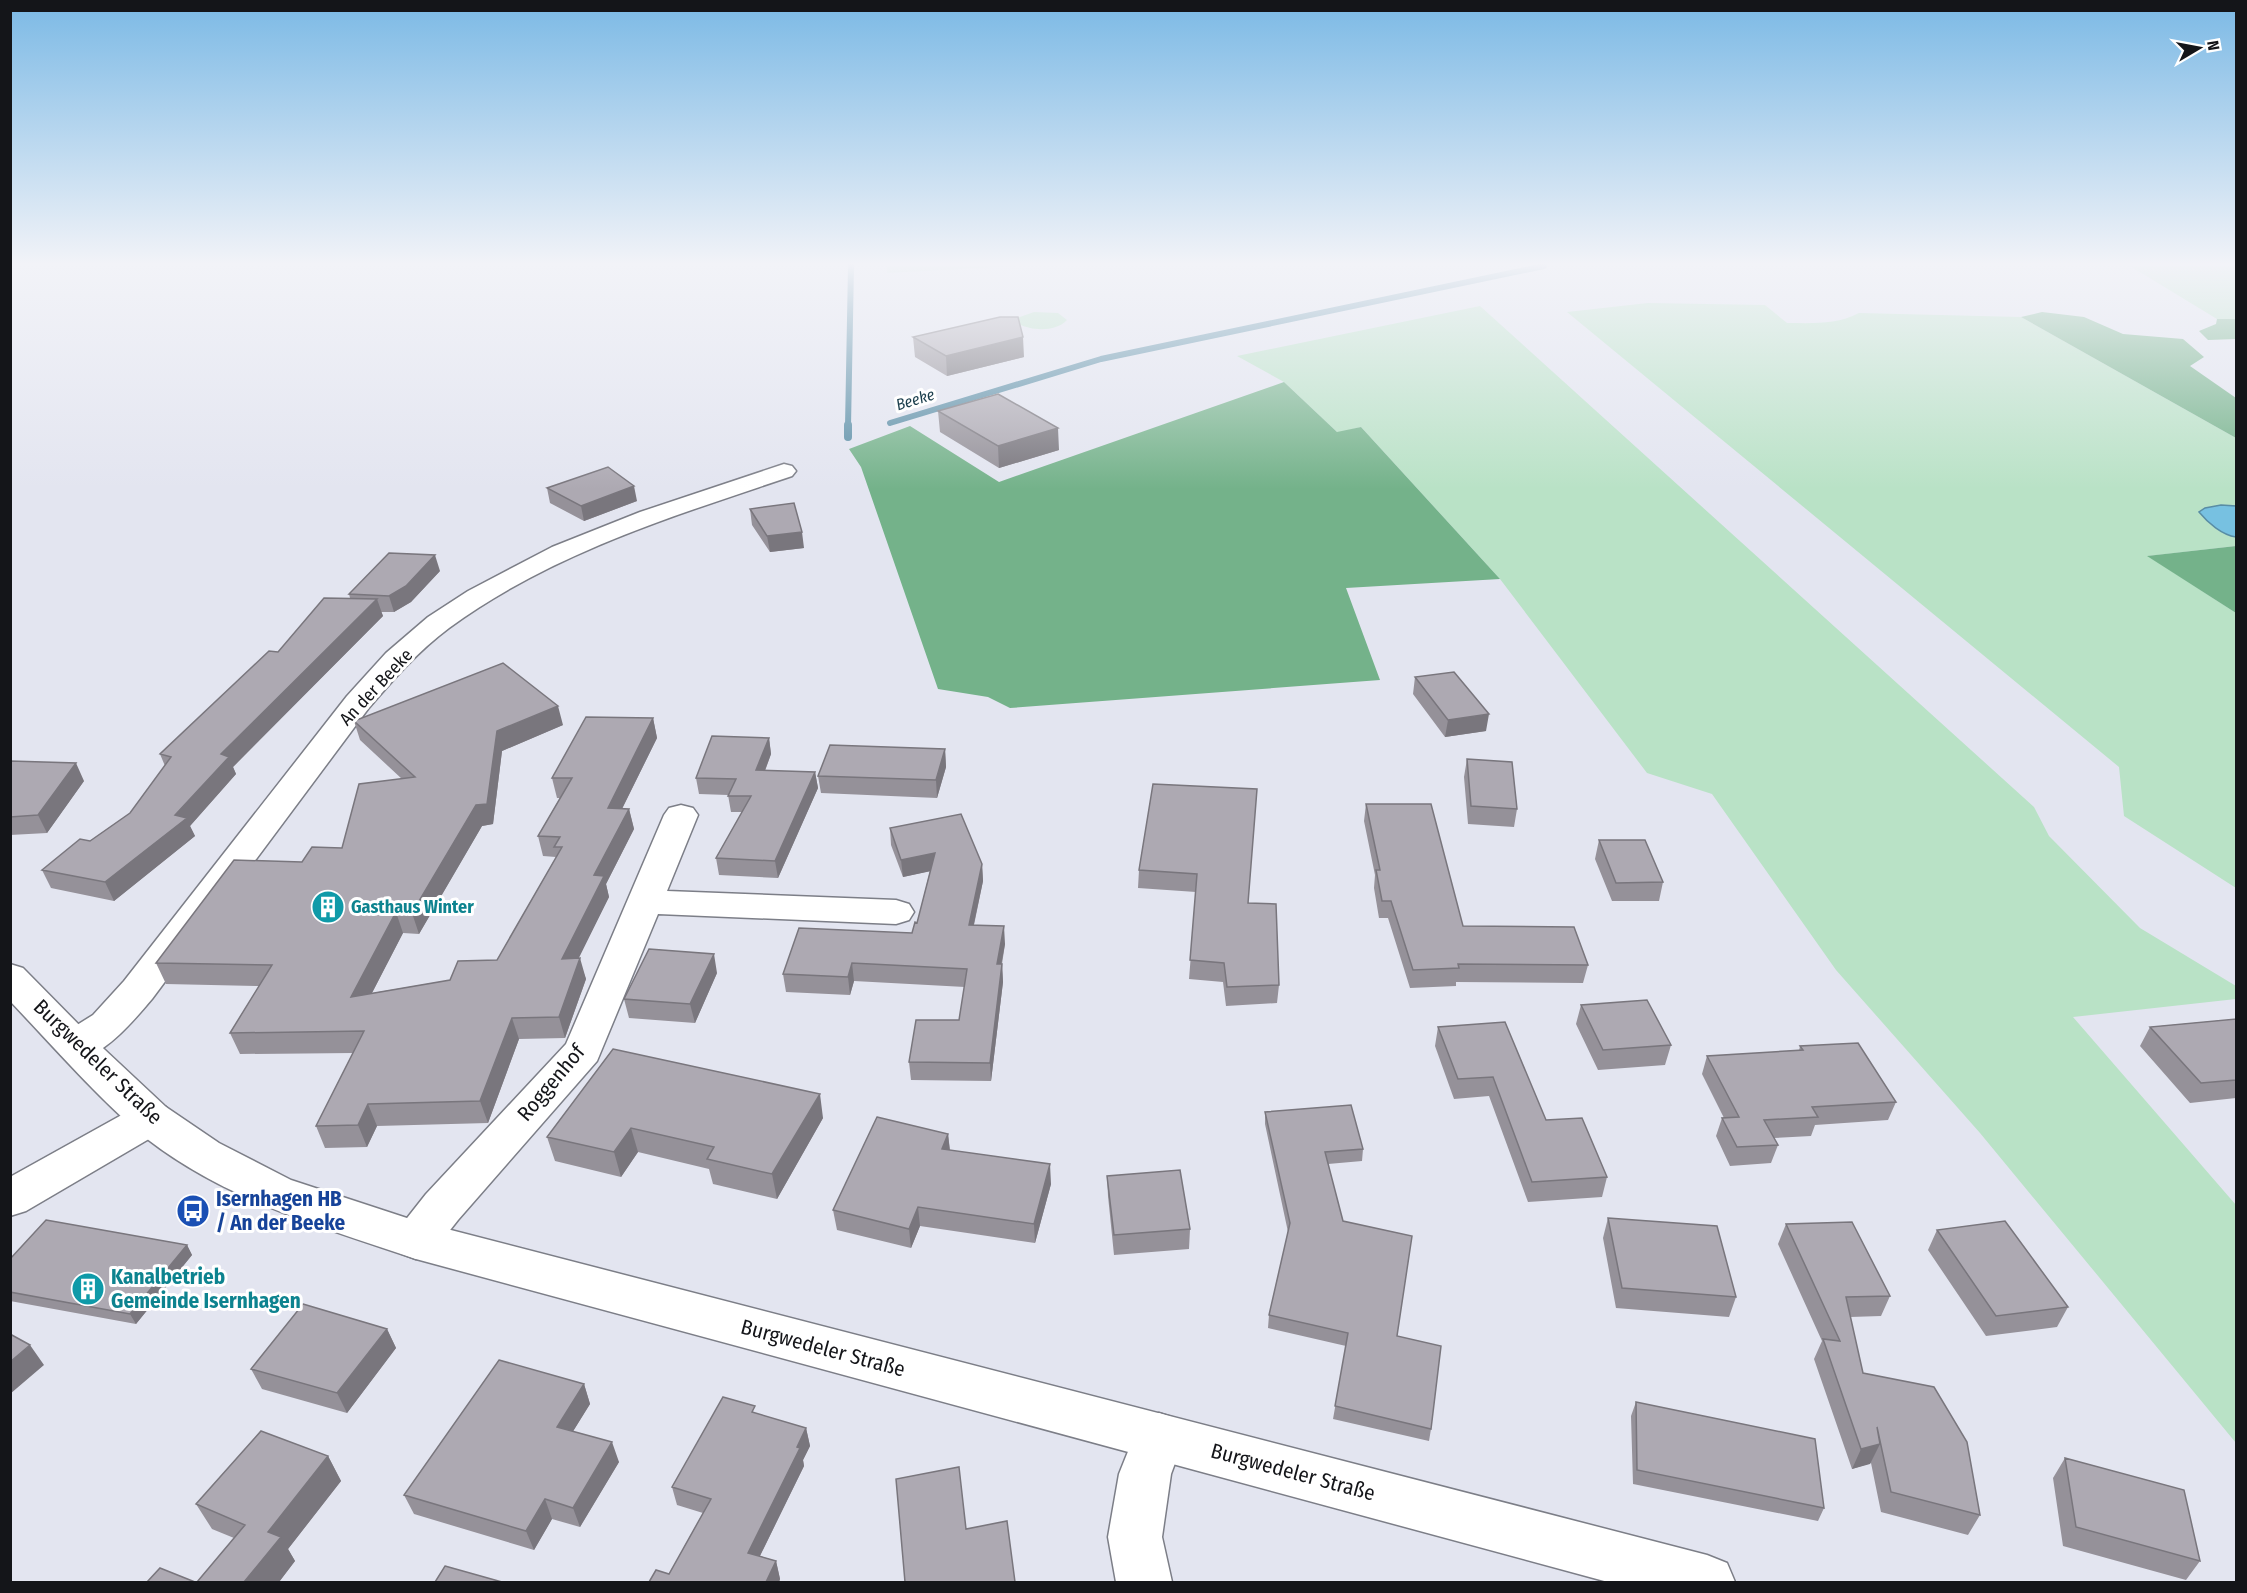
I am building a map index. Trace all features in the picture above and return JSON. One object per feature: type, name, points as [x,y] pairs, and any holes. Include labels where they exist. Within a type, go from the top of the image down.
[{"type":"street","name":"An der Beeke","points":[[75,1045],[106,1025],[138,990],[320,749],[379,678],[438,624],[516,574],[564,549],[622,526],[784,471]]},
{"type":"street","name":"Roggenhof","points":[[416,1239],[442,1207],[583,1051],[681,815]]},
{"type":"street","points":[[645,902],[896,912]]},
{"type":"street","name":"Burgwedeler Straße","points":[[10,977],[75,1045],[151,1118],[204,1155],[275,1192],[416,1239],[1707,1582]]},
{"type":"street","points":[[10,1199],[151,1118]]},
{"type":"street","points":[[1144,1582],[1135,1537],[1145,1474],[1159,1436]]},
{"type":"green space","points":[[1313,340],[1518,340],[2034,807],[2049,836],[2140,928],[2236,986],[2236,999],[2073,1017],[2236,1205],[2236,1443],[1980,1133],[1836,970],[1712,794],[1647,773],[1500,579],[1361,427],[1338,433],[1284,382],[1237,356]]},
{"type":"green space","points":[[1601,340],[2062,340],[2236,438],[2236,546],[2148,556],[2236,613],[2236,888],[2124,816],[2119,767]]},
{"type":"green space","points":[[2062,340],[2185,340],[2204,357],[2190,366],[2236,398],[2236,438]]},
{"type":"green space","points":[[1284,382],[1337,432],[1361,427],[1500,579],[1346,588],[1380,680],[1010,708],[988,697],[938,689],[861,467],[849,449],[910,426],[999,482]]},
{"type":"green space","points":[[2236,546],[2236,613],[2147,556]]},
{"type":"water","points":[[2221,505],[2236,506],[2236,537],[2216,528],[2199,512],[2205,508]]},
{"type":"building","points":[[919,340],[1009,340],[946,356]]},
{"type":"building","points":[[998,394],[1058,428],[998,446],[938,411]]},
{"type":"building","points":[[608,467],[634,486],[581,506],[547,488]]},
{"type":"building","points":[[794,503],[802,532],[767,536],[750,509]]},
{"type":"building","points":[[389,553],[435,555],[406,586],[389,596],[349,594]]},
{"type":"building","points":[[324,598],[377,599],[221,754],[229,757],[175,815],[187,818],[105,882],[42,870],[80,839],[90,841],[130,813],[171,757],[160,754],[269,651],[278,652]]},
{"type":"building","points":[[503,663],[558,706],[497,731],[487,804],[476,805],[412,913],[396,912],[351,997],[450,980],[458,961],[497,960],[562,847],[554,847],[560,837],[538,836],[572,778],[552,778],[586,717],[653,718],[608,808],[629,809],[594,875],[604,876],[562,959],[580,958],[559,1017],[512,1018],[480,1101],[368,1104],[358,1125],[316,1126],[364,1031],[230,1033],[272,965],[156,963],[234,860],[302,862],[312,847],[342,848],[359,784],[415,777],[354,721]]},
{"type":"building","points":[[1454,672],[1489,714],[1448,720],[1415,677]]},
{"type":"building","points":[[712,736],[769,738],[756,770],[815,772],[775,861],[716,858],[751,796],[728,796],[736,779],[696,778]]},
{"type":"building","points":[[830,745],[945,749],[936,780],[818,776]]},
{"type":"building","points":[[1467,759],[1512,762],[1517,809],[1471,806]]},
{"type":"building","points":[[10,761],[76,763],[38,815],[10,817]]},
{"type":"building","points":[[1153,784],[1257,789],[1248,903],[1276,904],[1279,985],[1227,987],[1224,963],[1190,960],[1197,874],[1139,870]]},
{"type":"building","points":[[1366,804],[1431,804],[1463,926],[1574,927],[1588,965],[1458,964],[1459,968],[1413,970],[1391,901],[1382,901],[1376,870],[1380,870]]},
{"type":"building","points":[[961,814],[982,864],[969,925],[1004,926],[997,964],[1002,964],[990,1063],[909,1062],[916,1020],[959,1020],[967,969],[852,963],[848,977],[783,974],[799,928],[912,933],[915,922],[917,923],[935,853],[901,860],[890,828]]},
{"type":"building","points":[[1599,840],[1645,840],[1663,882],[1616,883]]},
{"type":"building","points":[[649,949],[714,954],[690,1004],[624,999]]},
{"type":"building","points":[[1647,1000],[1671,1045],[1603,1050],[1581,1005]]},
{"type":"building","points":[[2236,1019],[2236,1080],[2201,1083],[2150,1027]]},
{"type":"building","points":[[1505,1022],[1546,1120],[1582,1118],[1607,1177],[1532,1182],[1493,1077],[1458,1079],[1438,1027]]},
{"type":"building","points":[[1858,1043],[1896,1102],[1812,1107],[1818,1117],[1764,1120],[1778,1145],[1737,1147],[1722,1118],[1739,1117],[1707,1056],[1803,1050],[1800,1046]]},
{"type":"building","points":[[613,1049],[820,1094],[772,1174],[707,1159],[714,1147],[631,1128],[614,1152],[547,1137]]},
{"type":"building","points":[[1351,1105],[1363,1149],[1325,1152],[1343,1221],[1412,1236],[1397,1336],[1441,1346],[1431,1429],[1335,1406],[1348,1333],[1269,1315],[1290,1223],[1265,1112]]},
{"type":"building","points":[[877,1117],[948,1134],[942,1149],[1050,1164],[1034,1224],[918,1207],[909,1229],[833,1210]]},
{"type":"building","points":[[1180,1170],[1190,1229],[1114,1235],[1107,1176]]},
{"type":"building","points":[[1608,1218],[1717,1226],[1736,1297],[1622,1288]]},
{"type":"building","name":"Kanalbetrieb Gemeinde Isernhagen","points":[[46,1220],[187,1245],[130,1314],[10,1292],[10,1259]]},
{"type":"building","points":[[2005,1221],[2068,1307],[1996,1316],[1937,1230]]},
{"type":"building","points":[[1852,1222],[1890,1296],[1846,1297],[1863,1373],[1934,1387],[1967,1442],[1980,1515],[1891,1492],[1877,1427],[1880,1444],[1861,1449],[1823,1339],[1840,1341],[1786,1224]]},
{"type":"building","points":[[303,1304],[387,1329],[337,1393],[251,1369]]},
{"type":"building","points":[[10,1334],[30,1345],[10,1362]]},
{"type":"building","points":[[499,1360],[584,1384],[557,1427],[612,1442],[573,1508],[545,1499],[526,1531],[404,1495]]},
{"type":"building","points":[[723,1397],[755,1406],[752,1412],[806,1428],[797,1447],[800,1448],[748,1553],[776,1561],[766,1582],[649,1582],[656,1570],[669,1574],[711,1499],[672,1487]]},
{"type":"building","points":[[1636,1402],[1815,1439],[1824,1508],[1637,1470]]},
{"type":"building","points":[[261,1431],[328,1456],[268,1532],[281,1537],[244,1582],[197,1582],[245,1525],[196,1504]]},
{"type":"building","points":[[2065,1458],[2184,1490],[2200,1561],[2076,1527]]},
{"type":"building","points":[[959,1467],[966,1529],[1007,1521],[1015,1582],[905,1582],[896,1479]]},
{"type":"building","points":[[445,1566],[502,1582],[435,1582]]},
{"type":"building","points":[[160,1568],[195,1582],[147,1582]]},
{"type":"waterway","points":[[848,426],[850,340]]},
{"type":"waterway","name":"Beeke","points":[[890,423],[1101,359],[1190,340]]},
{"type":"waterway","points":[[848,426],[848,437]]},
{"type":"place","name":"Gasthaus Winter","points":[[328,907]]},
{"type":"place","name":"Isernhagen HB / An der Beeke","points":[[193,1211]]},
{"type":"place","name":"Kanalbetrieb Gemeinde Isernhagen","points":[[88,1289]]}]
